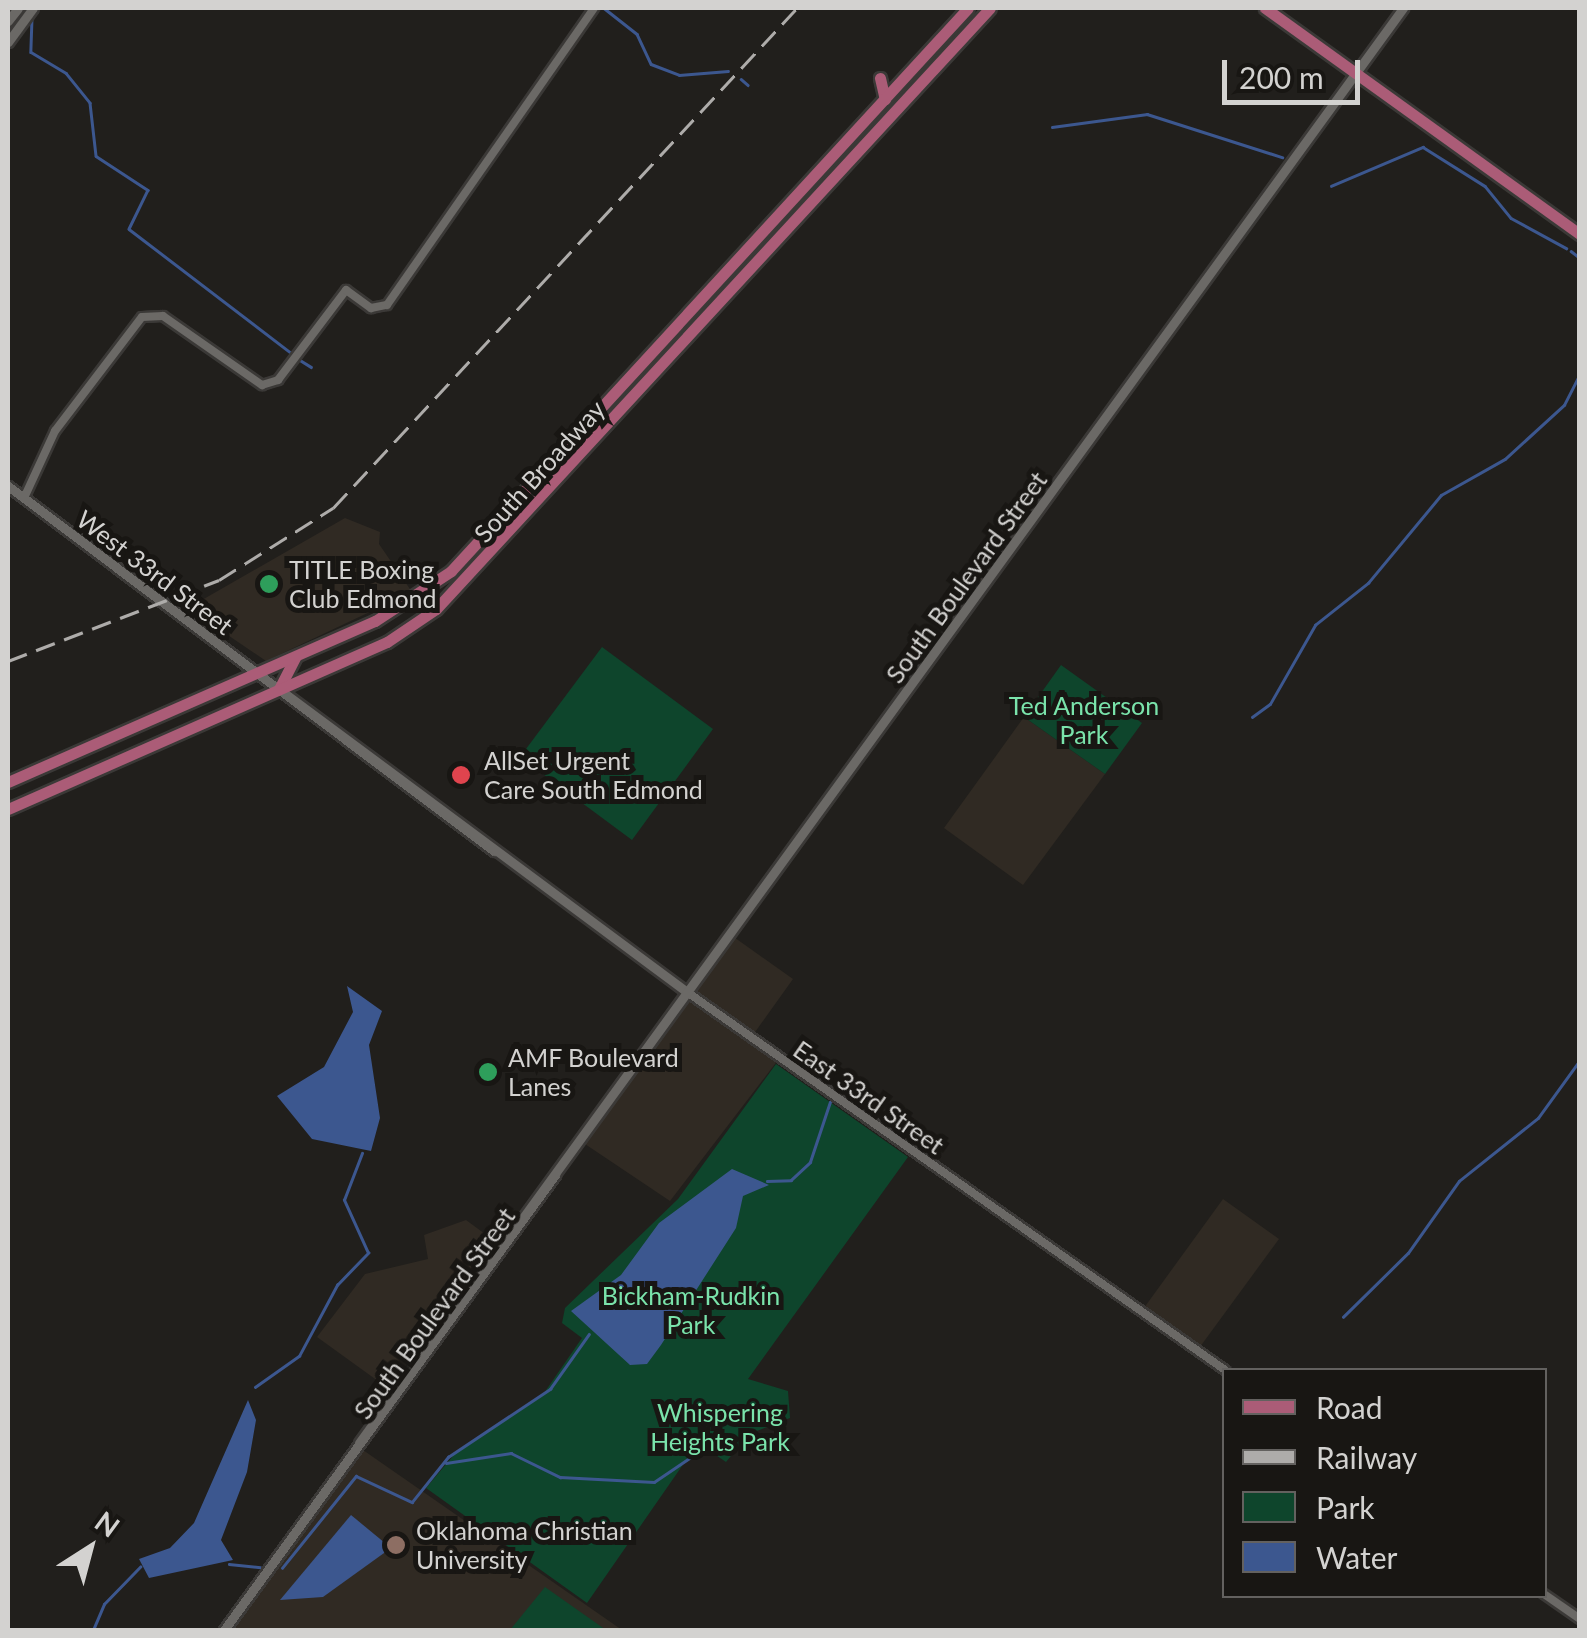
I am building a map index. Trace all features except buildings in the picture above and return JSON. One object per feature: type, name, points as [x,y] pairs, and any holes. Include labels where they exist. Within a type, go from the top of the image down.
[{"type":"main road","points":[[8,21],[18,8]]},
{"type":"main road","points":[[8,42],[33,8]]},
{"type":"main road","points":[[927,76],[938,40],[968,8]]},
{"type":"main road","name":"South Broadway","points":[[8,809],[280,689],[436,610],[990,8]]},
{"type":"main road","points":[[1265,8],[1580,234]]},
{"type":"main road","name":"South Boulevard Street","points":[[224,1630],[1403,8]]},
{"type":"main road","name":"South Broadway","points":[[8,782],[394,612],[451,571],[885,100],[880,78],[900,82],[938,40]]},
{"type":"main road","points":[[738,285],[762,248],[757,240]]},
{"type":"main road","points":[[710,316],[705,307],[723,278]]},
{"type":"main road","points":[[644,364],[656,375]]},
{"type":"main road","name":"West 33rd Street","points":[[8,486],[280,689]]},
{"type":"main road","points":[[280,689],[295,656]]},
{"type":"main road","points":[[248,702],[259,674]]},
{"type":"main road","name":"East 33rd Street","points":[[280,689],[686,992]]},
{"type":"main road","points":[[52,762],[62,786]]},
{"type":"street","points":[[24,498],[54,431],[142,316],[163,316],[269,385],[346,290],[380,308],[594,8]]},
{"type":"street","name":"East 33rd Street","points":[[686,992],[1222,1368]]},
{"type":"street","points":[[1547,1596],[1580,1619]]},
{"type":"shaded area","points":[[345,518],[380,532],[379,544],[412,592],[266,661],[188,608]]},
{"type":"shaded area","points":[[1024,717],[1105,774],[1023,885],[944,828]]},
{"type":"shaded area","points":[[731,935],[793,979],[753,1035],[691,993]]},
{"type":"shaded area","points":[[687,1000],[778,1060],[670,1201],[582,1142]]},
{"type":"shaded area","points":[[1223,1199],[1279,1239],[1197,1351],[1141,1312]]},
{"type":"shaded area","points":[[466,1220],[496,1242],[389,1389],[317,1337],[365,1274],[428,1259],[424,1235]]},
{"type":"shaded area","name":"Oklahoma Christian University","points":[[363,1450],[622,1630],[230,1630]]},
{"type":"green space","points":[[602,647],[713,729],[632,840],[520,757]]},
{"type":"green space","name":"Ted Anderson Park","points":[[1061,665],[1142,723],[1105,774],[1024,717]]},
{"type":"green space","name":"Bickham-Rudkin Park","points":[[776,1064],[908,1157],[748,1379],[788,1391],[790,1418],[749,1434],[726,1462],[698,1443],[587,1603],[426,1488],[458,1450],[542,1396],[582,1338],[562,1323],[565,1308],[678,1199]]},
{"type":"green space","points":[[545,1587],[606,1630],[510,1630]]},
{"type":"water","points":[[347,986],[382,1011],[369,1045],[380,1118],[371,1151],[312,1139],[277,1096],[324,1067],[353,1012]]},
{"type":"water","points":[[732,1169],[769,1185],[743,1196],[736,1228],[661,1345],[647,1364],[630,1365],[571,1311],[621,1275],[659,1223]]},
{"type":"water","points":[[248,1400],[256,1420],[247,1472],[221,1540],[233,1560],[149,1578],[139,1559],[170,1548],[194,1523]]},
{"type":"water","points":[[351,1515],[391,1548],[323,1597],[280,1600]]},
{"type":"waterway","points":[[604,8],[637,34],[651,64],[679,75],[728,71]]},
{"type":"waterway","points":[[32,18],[31,52],[66,73],[90,103],[96,156],[148,190],[129,229],[291,353]]},
{"type":"waterway","points":[[741,79],[748,85]]},
{"type":"waterway","points":[[1052,127],[1147,114],[1282,157]]},
{"type":"waterway","points":[[1331,186],[1423,147],[1485,186],[1511,218],[1566,248]]},
{"type":"waterway","points":[[1571,251],[1580,258]]},
{"type":"waterway","points":[[300,360],[311,367]]},
{"type":"waterway","points":[[1252,717],[1270,704],[1315,625],[1368,583],[1441,495],[1505,459],[1564,405],[1580,373]]},
{"type":"waterway","points":[[1343,1317],[1408,1253],[1459,1181],[1538,1118],[1580,1060]]},
{"type":"waterway","points":[[767,1181],[791,1180],[810,1162],[830,1102]]},
{"type":"waterway","points":[[255,1387],[299,1356],[337,1285],[368,1253],[344,1200],[362,1153]]},
{"type":"waterway","points":[[282,1568],[356,1476],[412,1502],[448,1457],[550,1389],[589,1334]]},
{"type":"waterway","points":[[446,1463],[511,1453],[560,1477],[654,1482],[697,1453]]},
{"type":"waterway","points":[[229,1564],[260,1567]]},
{"type":"waterway","points":[[93,1630],[104,1604],[140,1567]]},
{"type":"railway","points":[[8,661],[219,580],[333,508],[797,8]]},
{"type":"place","name":"TITLE Boxing Club Edmond","points":[[269,584]]},
{"type":"place","name":"AllSet Urgent Care South Edmond","points":[[461,775]]},
{"type":"place","name":"AMF Boulevard Lanes","points":[[488,1072]]},
{"type":"place","name":"Oklahoma Christian University","points":[[396,1545]]},
{"type":"park label","name":"Whispering Heights Park","points":[[720,1428]]}]
